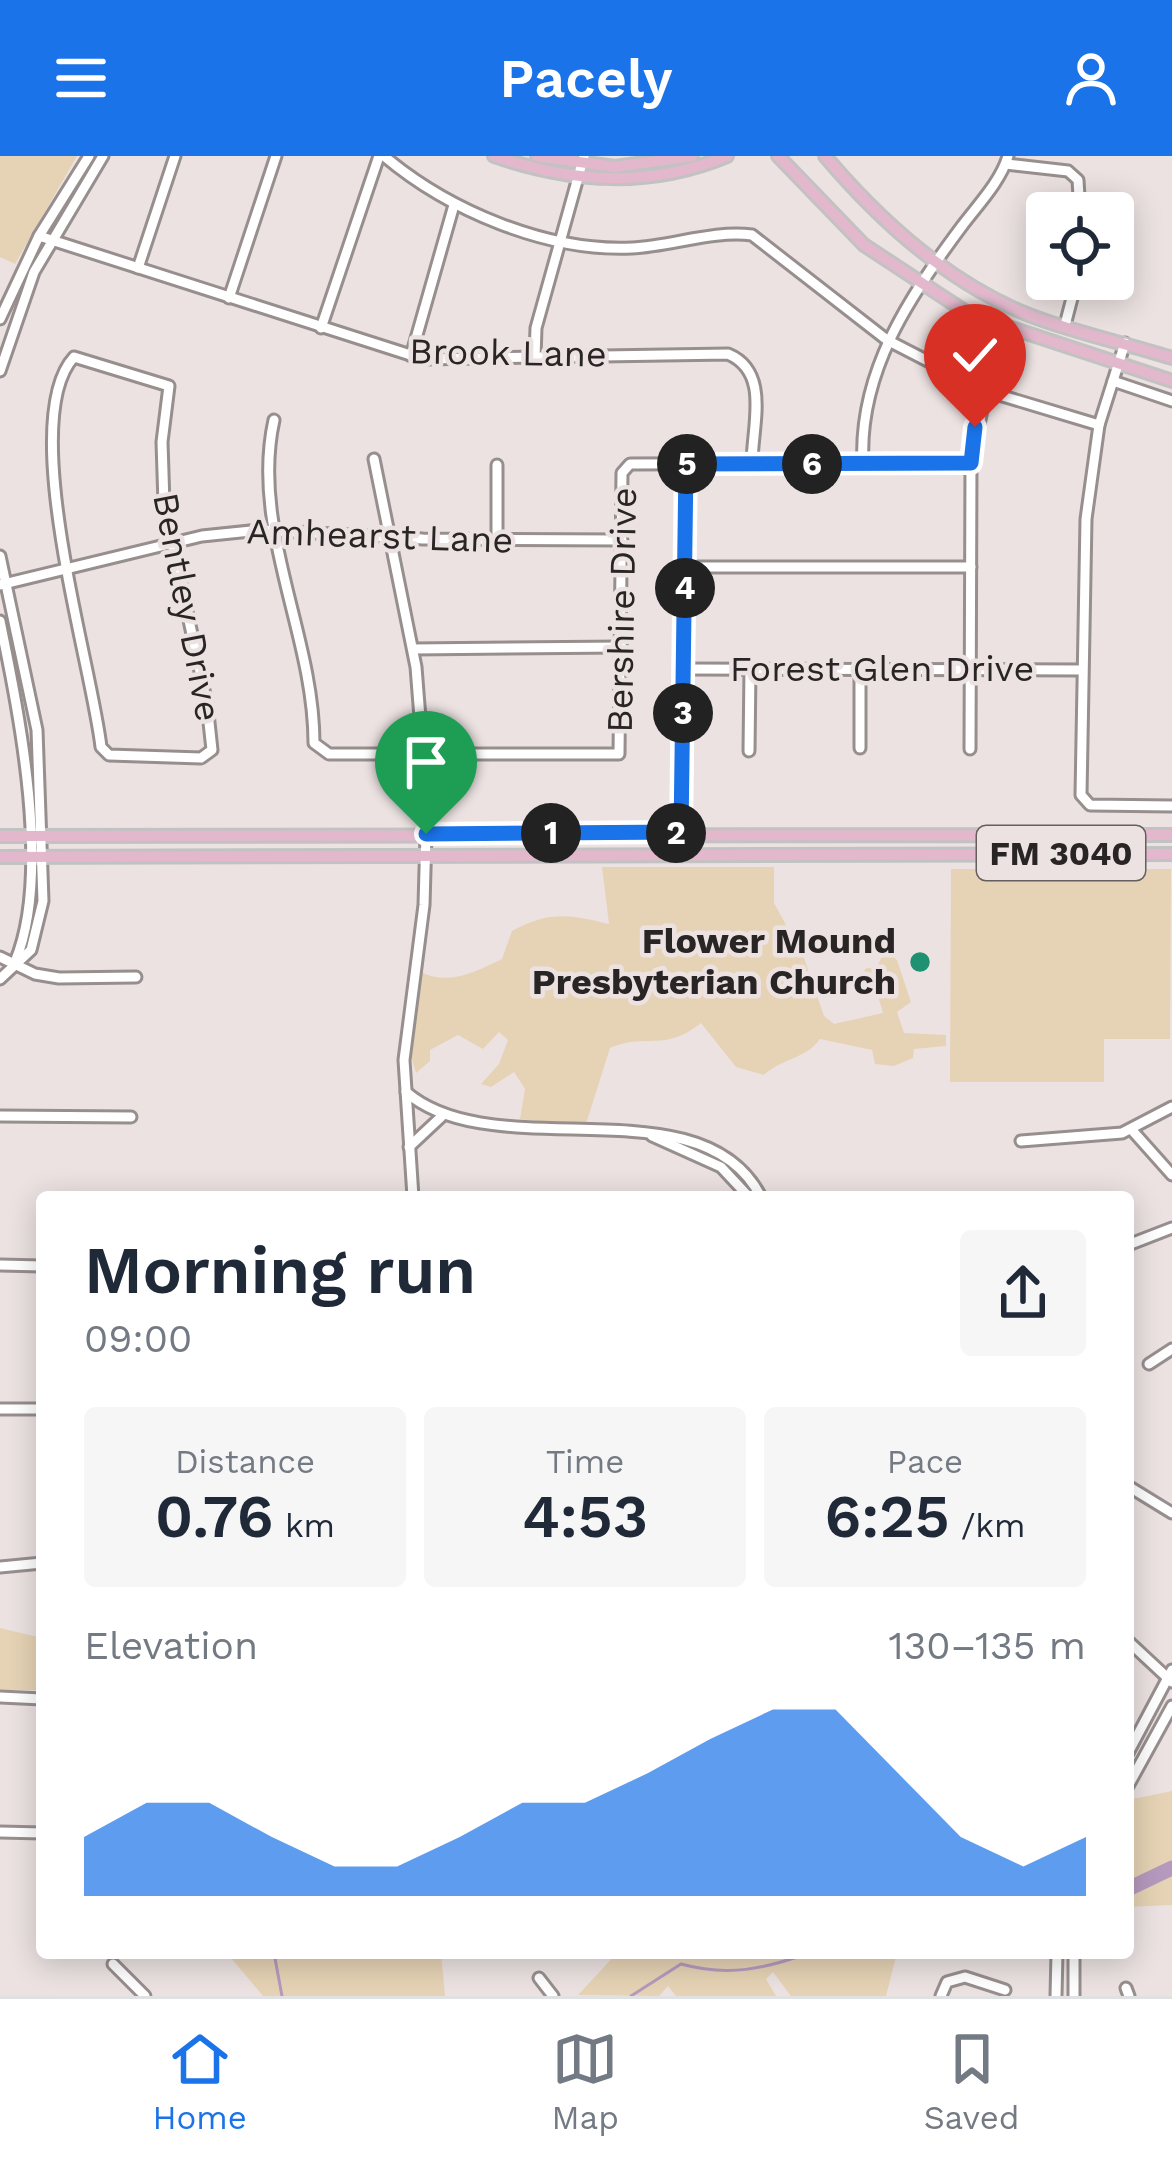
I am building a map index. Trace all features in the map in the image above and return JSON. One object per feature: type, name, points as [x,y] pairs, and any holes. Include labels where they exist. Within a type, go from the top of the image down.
[{"type":"main road","points":[[494,156],[665,176],[728,156]]},
{"type":"main road","points":[[537,156],[582,166],[660,164],[692,156]]},
{"type":"main road","points":[[778,156],[864,245],[922,286],[989,322],[1172,381]]},
{"type":"main road","points":[[825,156],[890,225],[998,300],[1172,358]]},
{"type":"main road","points":[[950,831],[951,853]]},
{"type":"main road","name":"FM 3040","points":[[0,836],[950,831],[1172,835]]},
{"type":"main road","name":"FM 3040","points":[[0,856],[1172,854]]},
{"type":"street","points":[[16,315],[1,314],[38,236],[89,156]]},
{"type":"street","points":[[0,370],[16,315],[50,242],[103,156]]},
{"type":"street","points":[[138,268],[175,156]]},
{"type":"street","points":[[230,298],[276,156]]},
{"type":"street","points":[[321,328],[381,156],[454,205],[562,239],[632,248],[725,234],[752,235],[886,340],[986,391],[1099,425]]},
{"type":"street","points":[[863,464],[868,400],[886,340],[1007,160],[1068,171],[1078,180],[1079,192]]},
{"type":"street","points":[[535,357],[536,328],[582,166]]},
{"type":"street","points":[[411,356],[454,205]]},
{"type":"street","name":"Brook Lane","points":[[38,236],[411,356],[699,352],[737,358],[757,386],[752,464]]},
{"type":"street","points":[[1065,325],[1072,300]]},
{"type":"street","points":[[1125,344],[1099,425],[1083,547],[1085,801],[1172,806]]},
{"type":"street","name":"Bentley Drive","points":[[74,357],[169,386],[162,482],[207,704],[208,756],[109,755],[101,747],[67,571],[54,500],[54,448],[60,393],[74,357]]},
{"type":"street","points":[[1112,381],[1172,400]]},
{"type":"street","points":[[970,748],[971,463],[986,391]]},
{"type":"street","points":[[274,420],[266,463],[275,529],[303,649],[317,750],[424,756],[413,649],[374,459]]},
{"type":"street","points":[[681,852],[686,464],[971,463]]},
{"type":"street","name":"Bershire Drive","points":[[424,756],[619,754],[626,467],[686,464]]},
{"type":"street","points":[[497,465],[497,539]]},
{"type":"street","name":"Amhearst Lane","points":[[3,584],[171,542],[275,529],[622,541]]},
{"type":"street","points":[[0,556],[35,715],[42,836],[35,856],[28,923],[15,962],[0,979]]},
{"type":"street","points":[[686,567],[971,567]]},
{"type":"street","points":[[0,621],[25,749],[28,836],[35,856]]},
{"type":"street","points":[[413,649],[622,647]]},
{"type":"street","points":[[860,668],[860,748]]},
{"type":"street","name":"Forest Glen Drive","points":[[683,669],[1082,670]]},
{"type":"street","points":[[749,751],[750,669]]},
{"type":"street","points":[[413,1191],[404,1060],[426,834]]},
{"type":"street","points":[[0,957],[35,974],[59,978],[136,977]]},
{"type":"street","points":[[406,1092],[441,1117],[662,1134],[711,1148],[743,1169],[757,1191]]},
{"type":"street","points":[[1021,1141],[1085,1140],[1131,1129],[1172,1107]]},
{"type":"street","points":[[0,1116],[131,1118]]},
{"type":"street","points":[[409,1147],[441,1117]]},
{"type":"street","points":[[1131,1129],[1156,1164],[1172,1175]]},
{"type":"street","points":[[652,1136],[721,1166],[744,1191]]},
{"type":"street","points":[[1134,1243],[1172,1228]]},
{"type":"street","points":[[0,1265],[36,1266]]},
{"type":"street","points":[[1149,1364],[1172,1349]]},
{"type":"street","points":[[0,1408],[36,1409]]},
{"type":"street","points":[[1134,1490],[1172,1513]]},
{"type":"street","points":[[0,1567],[36,1564]]},
{"type":"street","points":[[1134,1646],[1170,1677],[1134,1742]]},
{"type":"street","points":[[0,1697],[36,1699]]},
{"type":"street","points":[[1134,1775],[1172,1706]]},
{"type":"street","points":[[0,1832],[36,1833]]},
{"type":"street","points":[[1056,1996],[1058,1959]]},
{"type":"street","points":[[1073,1959],[1074,1996]]},
{"type":"street","points":[[113,1964],[145,1996]]},
{"type":"street","points":[[539,1978],[553,1996]]},
{"type":"street","points":[[940,1996],[953,1978],[972,1978],[1005,1990]]},
{"type":"shaded area","points":[[0,156],[77,156],[15,264],[0,257]]},
{"type":"shaded area","points":[[602,867],[774,867],[774,903],[804,958],[824,1016],[834,1024],[883,1013],[877,993],[859,995],[857,977],[867,968],[876,969],[885,950],[897,960],[911,1002],[897,1012],[904,1033],[946,1035],[946,1046],[914,1049],[913,1058],[894,1066],[875,1064],[872,1050],[820,1039],[808,1051],[764,1075],[736,1067],[701,1023],[666,1040],[610,1048],[585,1127],[520,1119],[525,1089],[514,1072],[491,1087],[481,1084],[499,1064],[508,1040],[499,1032],[483,1049],[458,1035],[430,1050],[430,1061],[416,1073],[409,1049],[421,972],[442,978],[482,968],[502,959],[512,931],[548,917],[609,924]]},
{"type":"shaded area","points":[[951,869],[1171,869],[1170,1039],[1104,1039],[1104,1082],[950,1082]]},
{"type":"shaded area","points":[[0,1628],[36,1637],[36,1690],[0,1690]]},
{"type":"shaded area","points":[[1172,1791],[1172,1905],[1134,1907],[1134,1799]]},
{"type":"shaded area","points":[[232,1959],[442,1959],[445,1996],[263,1996]]},
{"type":"shaded area","points":[[611,1959],[895,1959],[886,1996],[791,1996],[773,1972],[766,1979],[776,1996],[676,1996],[668,1986],[659,1996],[578,1995]]},
{"type":"waterway","points":[[1134,1886],[1172,1868]]},
{"type":"waterway","points":[[275,1959],[282,1996]]},
{"type":"waterway","points":[[631,1996],[681,1964],[746,1969],[790,1959]]},
{"type":"place","name":"Flower Mound Presbyterian Church","points":[[920,962]]},
{"type":"route","points":[[426,834],[681,832],[686,464],[971,463],[975,427]]}]
